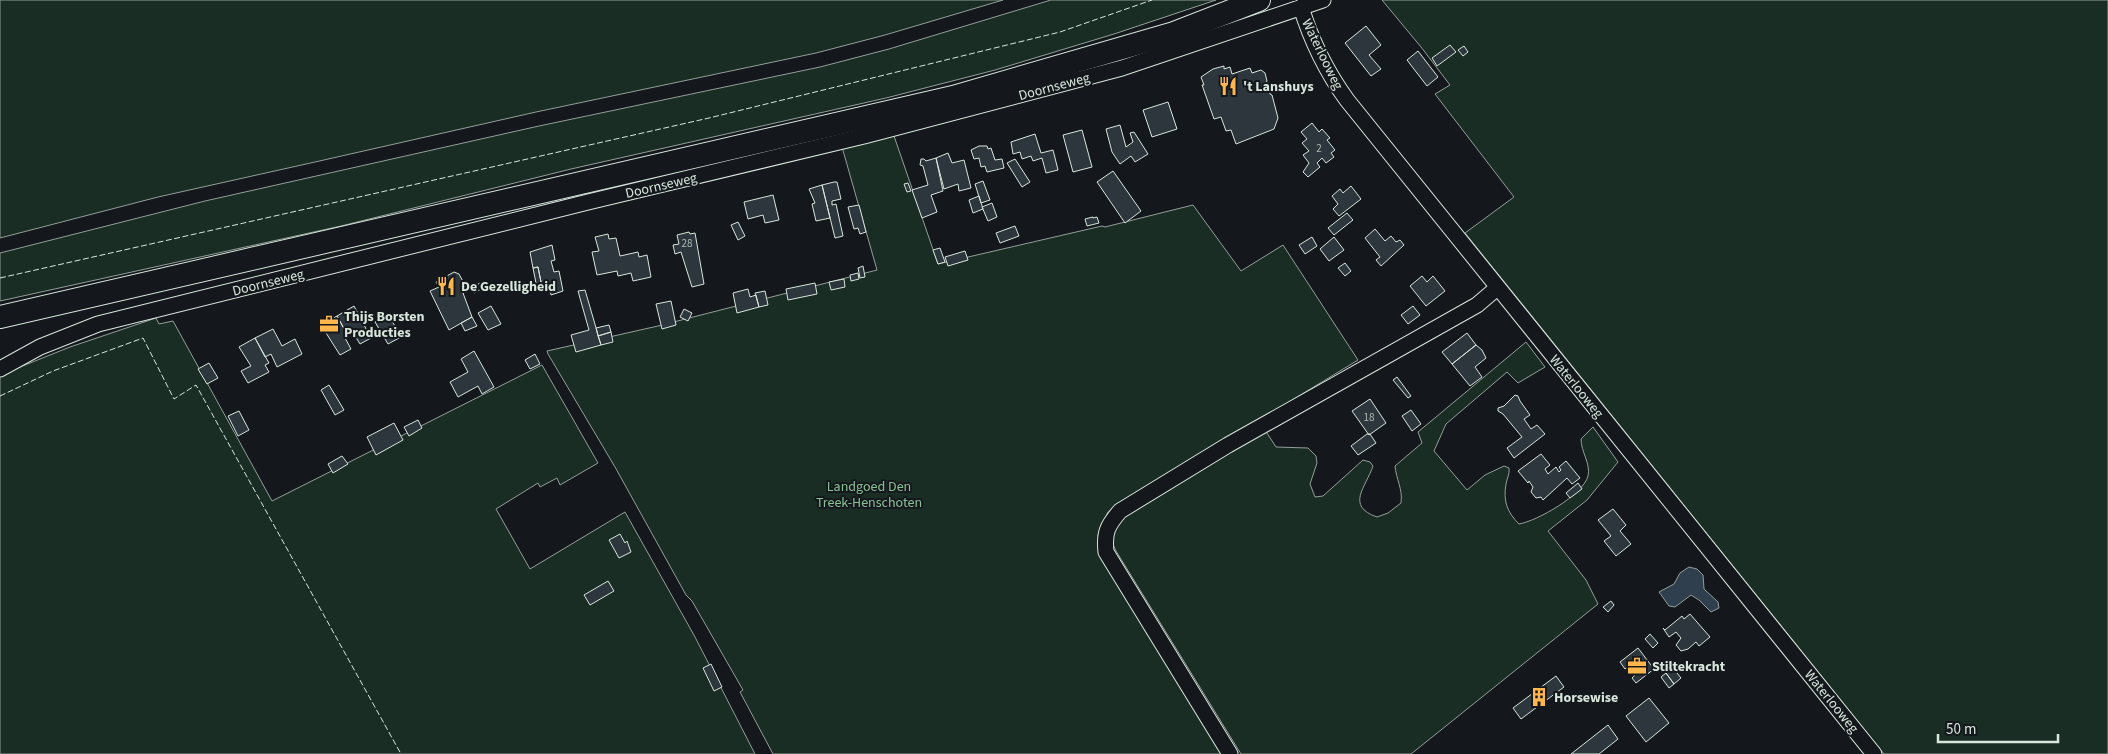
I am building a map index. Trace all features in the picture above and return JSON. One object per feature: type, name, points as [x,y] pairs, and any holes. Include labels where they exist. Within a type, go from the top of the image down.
[{"type":"main road","name":"Doornseweg","points":[[0,317],[953,97],[1174,33],[1259,0]]},
{"type":"street","name":"Doornseweg","points":[[0,369],[40,347],[114,320],[588,202],[864,136],[1074,81],[1122,68],[1323,0]]},
{"type":"street","name":"Waterlooweg","points":[[1301,7],[1311,36],[1337,87],[1874,754]]},
{"type":"street","points":[[1230,754],[1106,552],[1105,536],[1111,521],[1120,512],[1228,445],[1477,304],[1497,288]]},
{"type":"green space","points":[[0,0],[1003,0],[816,53],[536,112],[158,197],[0,238]]},
{"type":"green space","points":[[1051,0],[1216,0],[1114,34],[995,70],[886,98],[571,169],[341,226],[0,301],[0,253],[205,201],[539,126],[820,67],[889,49]]},
{"type":"green space","points":[[1382,0],[2108,0],[2108,754],[1884,754],[1465,233],[1514,197],[1435,94],[1450,85]]},
{"type":"green space","name":"Landgoed Den Treek-Henschoten","points":[[894,136],[938,264],[1102,226],[1105,227],[1193,205],[1241,271],[1283,245],[1358,360],[1108,512],[1098,535],[1100,551],[1119,588],[1225,754],[773,754],[740,692],[743,690],[692,601],[686,595],[615,467],[548,354],[547,351],[658,326],[877,270],[842,147]]},
{"type":"green space","points":[[156,318],[159,324],[173,321],[272,501],[542,365],[598,463],[560,485],[557,478],[540,487],[538,483],[496,509],[530,569],[625,512],[695,637],[755,754],[0,754],[0,375],[70,347]]},
{"type":"green space","points":[[1526,342],[1545,367],[1518,383],[1507,372],[1446,424],[1434,451],[1467,490],[1485,475],[1504,466],[1509,468],[1505,490],[1506,501],[1511,515],[1519,524],[1547,513],[1578,491],[1588,476],[1589,471],[1581,439],[1593,427],[1618,462],[1587,500],[1548,531],[1586,580],[1598,604],[1411,754],[1241,754],[1116,551],[1111,540],[1111,529],[1126,515],[1265,430],[1276,447],[1308,448],[1316,456],[1317,463],[1310,484],[1315,497],[1323,496],[1363,460],[1370,462],[1373,466],[1360,495],[1360,502],[1367,513],[1377,517],[1388,513],[1401,503],[1401,493],[1395,466],[1422,443],[1418,432]]},
{"type":"water","points":[[1689,567],[1697,569],[1703,575],[1704,589],[1718,602],[1719,608],[1711,612],[1691,595],[1675,607],[1669,606],[1659,592],[1674,584],[1680,573]]},
{"type":"building","points":[[1366,26],[1381,45],[1369,55],[1381,69],[1371,76],[1345,43]]},
{"type":"building","points":[[1450,45],[1456,52],[1437,66],[1432,58]]},
{"type":"building","points":[[1464,46],[1468,52],[1463,56],[1458,50]]},
{"type":"building","points":[[1418,51],[1438,77],[1427,86],[1407,60]]},
{"type":"building","points":[[1224,66],[1224,69],[1230,67],[1232,74],[1250,68],[1252,73],[1261,70],[1265,73],[1266,83],[1272,95],[1278,118],[1274,129],[1236,144],[1231,130],[1226,131],[1221,117],[1214,119],[1201,77],[1213,69]]},
{"type":"building","points":[[1168,102],[1177,129],[1152,137],[1143,110]]},
{"type":"building","points":[[1312,123],[1319,132],[1322,129],[1330,138],[1327,140],[1335,150],[1331,153],[1334,157],[1326,163],[1322,158],[1317,163],[1320,167],[1308,177],[1303,172],[1309,163],[1303,155],[1309,151],[1302,143],[1307,139],[1301,132]]},
{"type":"building","points":[[1120,125],[1126,147],[1133,142],[1130,133],[1134,132],[1148,154],[1135,162],[1131,156],[1120,164],[1112,152],[1106,129]]},
{"type":"building","points":[[1082,130],[1092,167],[1073,172],[1063,135]]},
{"type":"building","points":[[1035,134],[1041,153],[1053,150],[1058,170],[1046,173],[1042,158],[1033,161],[1031,156],[1022,159],[1020,152],[1013,154],[1011,142]]},
{"type":"building","points":[[979,146],[991,148],[995,160],[1002,159],[1004,168],[987,172],[985,166],[981,167],[979,158],[974,159],[971,150]]},
{"type":"building","points":[[948,153],[952,163],[964,160],[971,188],[959,191],[958,184],[944,189],[936,158]]},
{"type":"building","points":[[936,158],[943,191],[931,195],[937,212],[922,218],[912,190],[928,185],[923,166],[920,165],[921,159],[926,161]]},
{"type":"building","points":[[1015,159],[1030,182],[1022,187],[1007,163]]},
{"type":"building","points":[[1113,171],[1141,211],[1125,223],[1097,182]]},
{"type":"building","points":[[983,181],[990,200],[981,203],[975,184]]},
{"type":"building","points":[[837,182],[841,199],[832,201],[832,205],[836,204],[843,236],[835,238],[822,185]]},
{"type":"building","points":[[908,183],[911,191],[907,192],[904,184]]},
{"type":"building","points":[[822,185],[830,218],[816,221],[812,204],[815,203],[809,189]]},
{"type":"building","points":[[1351,186],[1361,199],[1339,216],[1333,209],[1338,204],[1332,196],[1340,189],[1343,193]]},
{"type":"building","points":[[773,195],[779,220],[765,223],[763,215],[748,219],[744,202]]},
{"type":"building","points":[[979,196],[983,209],[973,213],[969,200]]},
{"type":"building","points":[[992,203],[997,217],[988,221],[982,207]]},
{"type":"building","points":[[859,205],[866,232],[860,234],[858,228],[854,229],[848,207]]},
{"type":"building","points":[[1347,213],[1353,220],[1334,235],[1328,228]]},
{"type":"building","points":[[1097,217],[1099,223],[1087,226],[1085,219]]},
{"type":"building","points":[[738,222],[745,236],[738,240],[731,225]]},
{"type":"building","points":[[1015,226],[1019,236],[1000,243],[996,233]]},
{"type":"building","points":[[1375,229],[1385,241],[1391,236],[1396,242],[1400,240],[1404,245],[1381,266],[1376,260],[1380,257],[1365,238]]},
{"type":"building","points":[[689,232],[690,234],[695,233],[704,284],[692,287],[681,252],[675,254],[673,245],[679,244],[677,235]]},
{"type":"building","points":[[608,234],[609,239],[616,238],[620,256],[638,252],[639,257],[647,255],[651,277],[633,281],[631,273],[618,276],[617,271],[597,275],[592,252],[599,251],[595,237]]},
{"type":"building","points":[[1312,237],[1317,246],[1305,254],[1299,245]]},
{"type":"building","points":[[1334,237],[1344,250],[1329,261],[1320,249]]},
{"type":"building","points":[[552,245],[555,260],[551,261],[554,272],[559,271],[563,291],[551,295],[549,286],[542,287],[538,267],[533,268],[530,252]]},
{"type":"building","points":[[940,248],[945,262],[938,264],[933,250]]},
{"type":"building","points":[[965,251],[968,260],[948,266],[945,257]]},
{"type":"building","points":[[1345,263],[1351,271],[1345,276],[1338,268]]},
{"type":"building","points":[[863,266],[865,277],[860,278],[858,268]]},
{"type":"building","points":[[538,267],[542,287],[537,288],[533,268]]},
{"type":"building","points":[[454,272],[459,274],[468,291],[463,293],[472,317],[449,330],[430,291],[439,287],[436,282]]},
{"type":"building","points":[[858,273],[859,279],[851,281],[850,275]]},
{"type":"building","points":[[1422,276],[1427,282],[1433,276],[1445,291],[1426,306],[1410,286]]},
{"type":"building","points":[[844,279],[845,287],[831,290],[829,282]]},
{"type":"building","points":[[480,283],[483,288],[474,293],[471,288]]},
{"type":"building","points":[[815,283],[817,294],[788,300],[786,289]]},
{"type":"building","points":[[748,289],[750,297],[756,295],[759,307],[737,313],[733,293]]},
{"type":"building","points":[[585,290],[601,345],[576,352],[571,335],[589,330],[578,291]]},
{"type":"building","points":[[765,291],[768,305],[759,307],[755,293]]},
{"type":"building","points":[[671,301],[676,325],[662,329],[656,304]]},
{"type":"building","points":[[354,306],[371,338],[360,344],[352,331],[347,334],[337,316]]},
{"type":"building","points":[[491,306],[501,324],[488,330],[478,313]]},
{"type":"building","points":[[1413,306],[1420,315],[1408,324],[1401,315]]},
{"type":"building","points":[[684,309],[692,313],[688,321],[680,317]]},
{"type":"building","points":[[388,314],[401,337],[388,344],[375,322]]},
{"type":"building","points":[[337,316],[347,334],[344,336],[351,349],[340,355],[321,325]]},
{"type":"building","points":[[472,317],[477,326],[465,331],[461,323]]},
{"type":"building","points":[[609,325],[611,332],[598,336],[596,328]]},
{"type":"building","points":[[273,329],[282,346],[295,339],[302,354],[277,367],[271,354],[265,357],[255,338]]},
{"type":"building","points":[[611,332],[613,342],[601,345],[598,336]]},
{"type":"building","points":[[1467,333],[1476,345],[1452,364],[1442,352]]},
{"type":"building","points":[[255,338],[269,363],[265,365],[269,372],[248,383],[241,371],[251,366],[239,347]]},
{"type":"building","points":[[1476,345],[1482,350],[1486,358],[1475,367],[1482,377],[1470,386],[1452,364]]},
{"type":"building","points":[[474,351],[494,387],[482,394],[478,386],[458,397],[450,382],[468,372],[461,359]]},
{"type":"building","points":[[535,354],[540,364],[530,369],[525,360]]},
{"type":"building","points":[[209,363],[218,378],[207,384],[198,369]]},
{"type":"building","points":[[1397,377],[1411,396],[1408,398],[1393,380]]},
{"type":"building","points":[[329,385],[344,410],[335,415],[321,390]]},
{"type":"building","points":[[1515,395],[1518,396],[1530,415],[1524,419],[1531,429],[1537,425],[1545,434],[1514,458],[1507,448],[1522,437],[1503,414],[1498,411],[1498,408],[1504,406]]},
{"type":"building","points":[[1370,399],[1386,423],[1369,435],[1352,411]]},
{"type":"building","points":[[1411,410],[1421,424],[1412,431],[1402,416]]},
{"type":"building","points":[[239,411],[249,430],[238,436],[228,416]]},
{"type":"building","points":[[418,420],[422,428],[409,436],[404,427]]},
{"type":"building","points":[[394,423],[403,440],[376,455],[367,437]]},
{"type":"building","points":[[1367,434],[1370,434],[1376,443],[1358,455],[1351,446]]},
{"type":"building","points":[[1541,454],[1550,465],[1545,469],[1548,474],[1556,467],[1559,472],[1561,470],[1559,467],[1566,461],[1580,478],[1572,484],[1567,478],[1543,500],[1541,497],[1536,498],[1531,492],[1533,487],[1529,481],[1528,483],[1518,471]]},
{"type":"building","points":[[342,456],[348,464],[333,473],[328,464]]},
{"type":"building","points":[[1578,483],[1582,489],[1570,498],[1566,493]]},
{"type":"building","points":[[1613,509],[1626,525],[1620,531],[1631,544],[1616,556],[1604,541],[1611,536],[1598,520]]},
{"type":"building","points":[[620,534],[625,543],[627,541],[631,552],[619,558],[609,540]]},
{"type":"building","points":[[608,581],[614,591],[590,605],[584,595]]},
{"type":"building","points":[[1611,601],[1614,605],[1608,612],[1603,607]]},
{"type":"building","points":[[1690,614],[1710,637],[1699,646],[1696,642],[1688,649],[1681,651],[1676,645],[1681,638],[1676,632],[1669,637],[1663,628],[1665,630],[1682,616],[1684,619]]},
{"type":"building","points":[[1650,634],[1658,643],[1653,648],[1645,639]]},
{"type":"building","points":[[1638,648],[1654,669],[1636,683],[1632,678],[1637,673],[1631,665],[1625,669],[1620,662]]},
{"type":"building","points":[[711,664],[722,687],[714,691],[703,668]]},
{"type":"building","points":[[1673,668],[1681,678],[1674,684],[1666,673]]},
{"type":"building","points":[[1666,673],[1674,684],[1669,688],[1661,677]]},
{"type":"building","name":"Horsewise","points":[[1556,676],[1564,687],[1521,719],[1513,708]]},
{"type":"building","points":[[1649,698],[1669,723],[1646,742],[1626,716]]},
{"type":"building","points":[[1608,725],[1618,739],[1599,754],[1571,754]]},
{"type":"fence","points":[[0,278],[709,118],[1060,32],[1152,0]]},
{"type":"fence","points":[[0,396],[53,371],[143,338],[174,399],[196,385],[401,754]]},
{"type":"place","name":"'t Lanshuys","points":[[1228,86]]},
{"type":"place","name":"De Gezelligheid","points":[[446,286]]},
{"type":"place","name":"Thijs Borsten Producties","points":[[329,324]]},
{"type":"place","name":"Stiltekracht","points":[[1637,666]]},
{"type":"place","name":"Horsewise","points":[[1539,697]]}]
